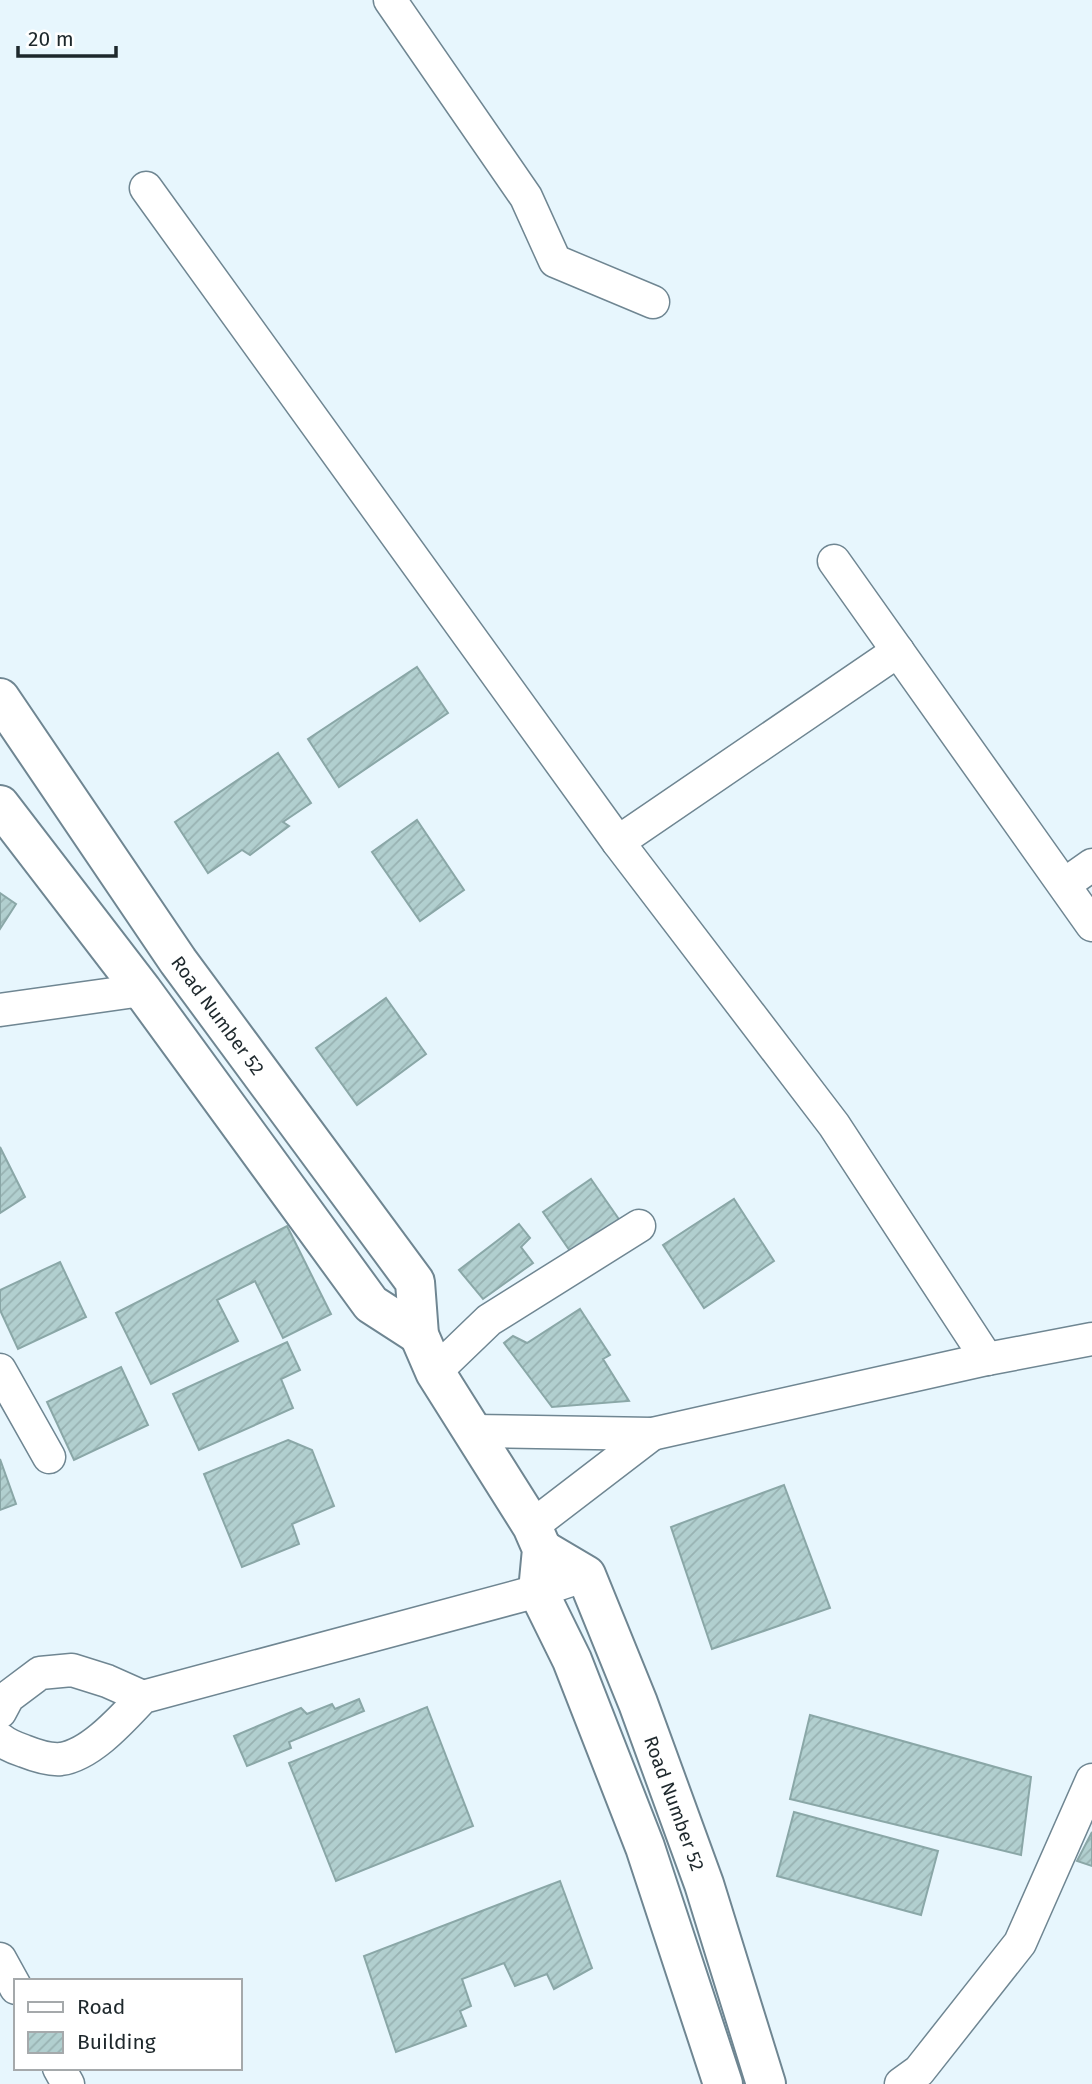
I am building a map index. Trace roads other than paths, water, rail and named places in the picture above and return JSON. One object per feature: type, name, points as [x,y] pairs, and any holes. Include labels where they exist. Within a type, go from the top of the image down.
[{"type":"main road","name":"Road Number 52","points":[[0,698],[178,961],[415,1282],[419,1335],[435,1373],[473,1430],[537,1538],[586,1575],[638,1703],[704,1884],[766,2084]]},
{"type":"main road","points":[[0,805],[142,990],[371,1304],[419,1335]]},
{"type":"main road","points":[[537,1538],[538,1591],[572,1660],[645,1847],[723,2084]]},
{"type":"street","points":[[390,0],[526,197],[555,261],[653,302]]},
{"type":"street","points":[[146,188],[618,842],[834,1125],[987,1359]]},
{"type":"street","points":[[834,561],[1092,925]]},
{"type":"street","points":[[618,842],[898,651]]},
{"type":"street","points":[[1065,884],[1092,865]]},
{"type":"street","points":[[0,1010],[142,990]]},
{"type":"street","points":[[435,1373],[489,1320],[639,1226]]},
{"type":"street","points":[[473,1430],[652,1434],[987,1359],[1092,1339]]},
{"type":"street","points":[[0,1370],[49,1457]]},
{"type":"street","points":[[537,1538],[652,1434]]},
{"type":"street","points":[[0,1738],[6,1744],[32,1754],[60,1759],[94,1743],[143,1698],[538,1591],[586,1575]]},
{"type":"street","points":[[0,1712],[8,1697],[40,1673],[72,1670],[107,1681],[143,1698]]},
{"type":"street","points":[[901,2084],[919,2071],[1020,1943],[1092,1780]]},
{"type":"street","points":[[0,1959],[14,1984]]}]
